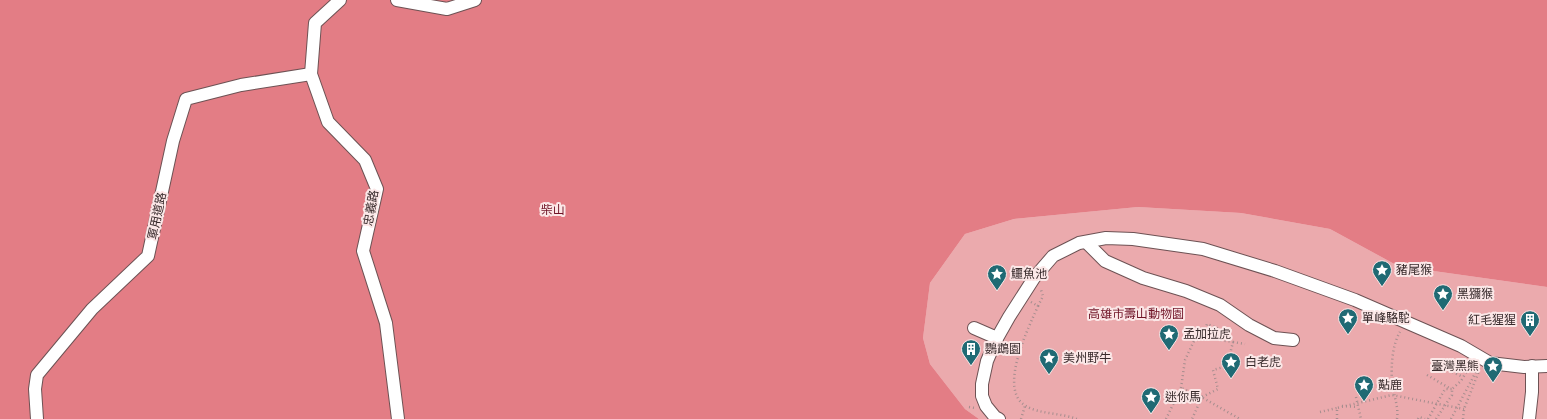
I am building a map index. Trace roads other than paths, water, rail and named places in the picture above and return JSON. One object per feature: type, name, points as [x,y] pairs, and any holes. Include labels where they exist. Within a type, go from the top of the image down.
[{"type":"lane","name":"忠義路","points":[[340,0],[315,23],[311,74],[328,122],[365,160],[377,189],[363,251],[386,323],[398,419]]},
{"type":"lane","points":[[397,0],[446,9],[475,0]]},
{"type":"lane","name":"軍用道路","points":[[38,419],[35,389],[37,375],[92,309],[148,256],[173,141],[186,99],[240,85],[311,74]]},
{"type":"lane","points":[[999,419],[995,417],[986,406],[982,396],[982,384],[987,360],[997,338],[1034,278],[1053,256],[1079,244],[1106,238],[1134,239],[1203,249],[1275,271],[1355,300],[1461,346],[1490,363],[1524,367],[1547,366]]},
{"type":"lane","points":[[1086,242],[1105,261],[1143,278],[1186,291],[1220,305],[1274,338],[1293,340]]},
{"type":"lane","points":[[974,328],[997,338]]},
{"type":"lane","points":[[1529,419],[1532,392],[1532,366]]},
{"type":"place","name":"豬尾猴","points":[[1382,287]]},
{"type":"place","name":"鱷魚池","points":[[997,291]]},
{"type":"place","name":"黑獼猴","points":[[1443,311]]},
{"type":"place","name":"單峰駱駝","points":[[1348,335]]},
{"type":"place","name":"紅毛猩猩","points":[[1530,337]]},
{"type":"place","name":"孟加拉虎","points":[[1169,351]]},
{"type":"place","name":"鸚鵡園","points":[[971,366]]},
{"type":"place","name":"美州野牛","points":[[1049,375]]},
{"type":"place","name":"白老虎","points":[[1231,379]]},
{"type":"place","name":"臺灣黑熊","points":[[1493,383]]},
{"type":"place","name":"黇鹿","points":[[1364,402]]},
{"type":"place","name":"迷你馬","points":[[1151,414]]},
{"type":"park label","name":"柴山","points":[[553,210]]},
{"type":"park label","name":"高雄市壽山動物園","points":[[1136,314]]}]
